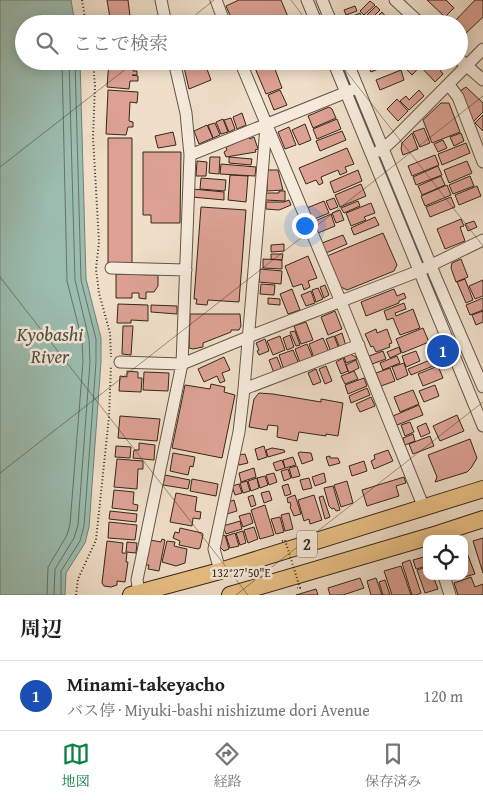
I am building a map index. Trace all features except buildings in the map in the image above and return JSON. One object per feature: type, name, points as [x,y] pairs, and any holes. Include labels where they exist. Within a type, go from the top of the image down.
[{"type":"highway","name":"2","points":[[135,594],[220,571],[483,489]]},
{"type":"highway","name":"2","points":[[437,535],[483,519]]},
{"type":"highway","name":"2","points":[[230,595],[263,590],[423,540]]},
{"type":"street","points":[[161,0],[164,15]]},
{"type":"street","points":[[216,0],[222,15]]},
{"type":"street","points":[[307,0],[313,15]]},
{"type":"street","points":[[322,0],[328,15]]},
{"type":"street","points":[[395,0],[411,15]]},
{"type":"street","points":[[468,59],[483,49]]},
{"type":"street","points":[[468,66],[483,80]]},
{"type":"street","points":[[135,594],[182,364],[190,155],[186,113],[176,70]]},
{"type":"street","points":[[244,70],[341,302],[424,508]]},
{"type":"street","points":[[337,70],[483,426]]},
{"type":"street","points":[[351,70],[483,387]]},
{"type":"street","points":[[371,154],[384,149],[449,84],[458,70]]},
{"type":"street","points":[[449,84],[458,97],[483,162]]},
{"type":"street","points":[[190,155],[358,88]]},
{"type":"street","points":[[220,571],[214,549],[239,432],[266,125]]},
{"type":"street","points":[[114,362],[182,364],[419,271],[483,240]]},
{"type":"street","points":[[111,268],[186,270]]},
{"type":"street","points":[[244,390],[359,346]]},
{"type":"street","points":[[445,580],[450,595]]},
{"type":"path","points":[[82,0],[84,15]]},
{"type":"path","points":[[76,595],[78,579],[96,540],[110,418],[114,362],[110,333],[96,269],[99,242],[93,137],[93,70]]},
{"type":"path","points":[[282,541],[285,540],[300,588],[297,588]]},
{"type":"water","name":"Kyobashi River","points":[[0,0],[71,0],[74,15],[15,15],[15,70],[80,70],[86,279],[101,338],[101,362],[89,527],[85,543],[66,573],[65,595],[0,595]]},
{"type":"place","name":"Minami-takeyacho","points":[[443,351]]}]
